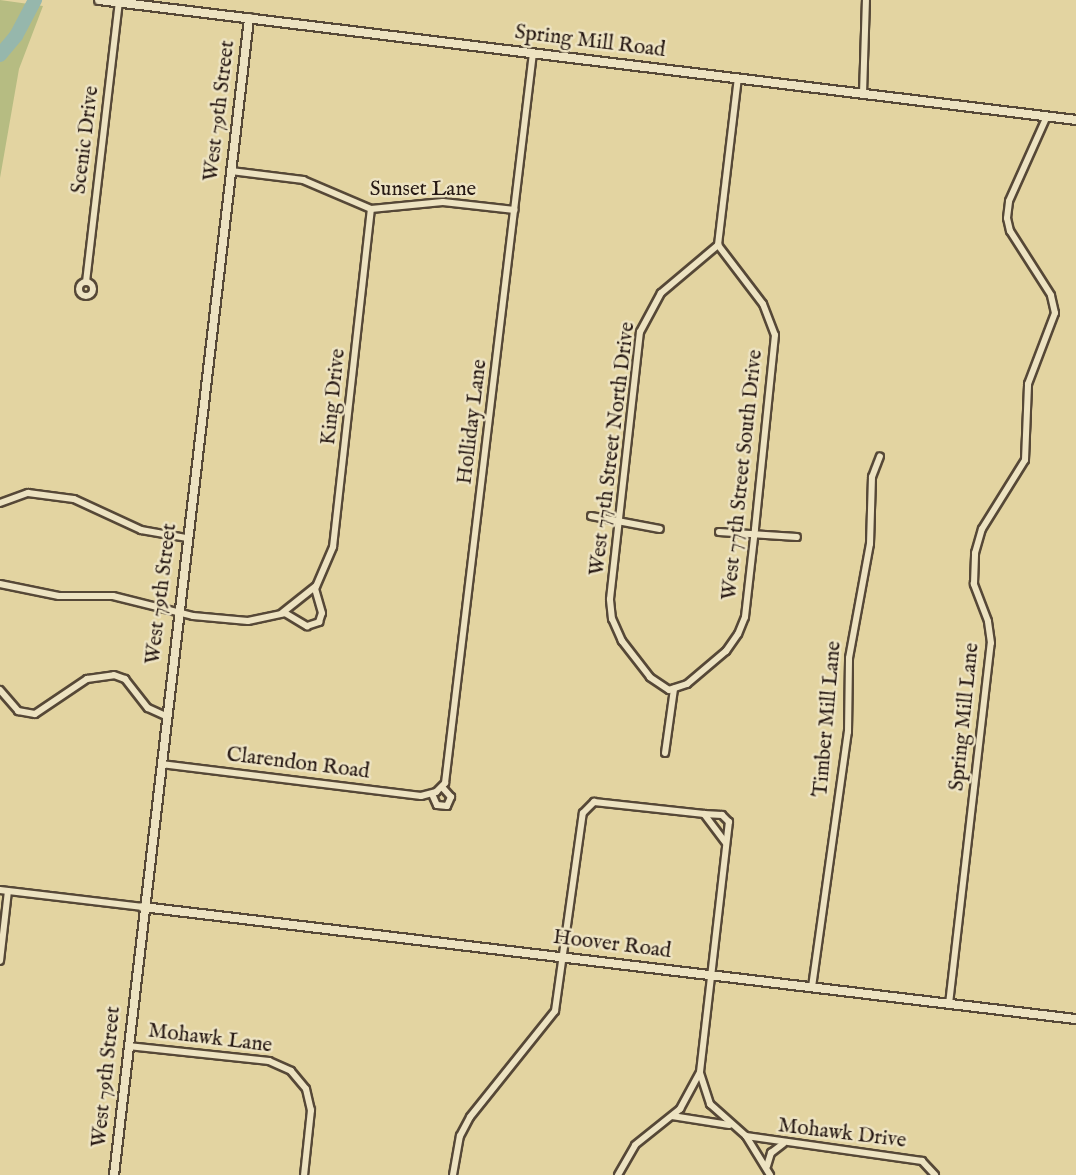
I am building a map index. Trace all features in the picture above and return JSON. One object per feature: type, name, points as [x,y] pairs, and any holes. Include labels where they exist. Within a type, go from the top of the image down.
[{"type":"main road","name":"West 79th Street","points":[[114,1175],[143,907],[249,18]]},
{"type":"street","name":"Spring Mill Road","points":[[99,0],[1076,120]]},
{"type":"street","points":[[863,94],[866,0]]},
{"type":"street","name":"Scenic Drive","points":[[86,282],[119,2]]},
{"type":"street","name":"Holliday Lane","points":[[437,791],[446,778],[533,53]]},
{"type":"street","points":[[718,245],[738,78]]},
{"type":"street","name":"Spring Mill Lane","points":[[949,1004],[991,643],[988,621],[974,584],[975,553],[982,529],[1025,460],[1028,384],[1055,313],[1051,296],[1010,231],[1007,218],[1009,201],[1047,116]]},
{"type":"street","name":"Sunset Lane","points":[[231,171],[307,181],[371,209],[450,202],[515,210]]},
{"type":"street","name":"King Drive","points":[[0,584],[59,596],[113,596],[178,613],[238,621],[280,613],[316,585],[333,547],[371,209]]},
{"type":"street","name":"West 77th Street North Drive","points":[[672,690],[641,668],[612,619],[610,599],[644,321],[667,287],[718,245]]},
{"type":"street","name":"West 77th Street South Drive","points":[[672,690],[687,684],[726,651],[738,634],[745,617],[775,335],[763,304],[718,245]]},
{"type":"street","name":"Timber Mill Lane","points":[[812,987],[848,732],[849,658],[870,544],[872,477],[880,456]]},
{"type":"street","points":[[0,503],[28,493],[74,498],[141,530],[187,538]]},
{"type":"street","points":[[591,516],[660,529]]},
{"type":"street","points":[[719,531],[797,537]]},
{"type":"street","points":[[280,613],[307,626],[318,623],[322,613],[315,596],[316,585]]},
{"type":"street","points":[[0,690],[18,711],[35,714],[87,679],[114,675],[125,679],[148,708],[166,716]]},
{"type":"street","points":[[665,753],[672,690]]},
{"type":"street","name":"Clarendon Road","points":[[160,764],[419,796],[437,791]]},
{"type":"street","name":"Holliday Lane","points":[[437,791],[451,798],[442,807],[437,791]]},
{"type":"street","points":[[453,1175],[460,1136],[470,1117],[550,1020],[559,997],[583,813],[594,802],[726,817],[726,843],[700,1072],[686,1101],[672,1116],[634,1146],[618,1175]]},
{"type":"street","points":[[704,814],[716,826],[726,843]]},
{"type":"street","points":[[0,890],[143,907]]},
{"type":"street","points":[[0,961],[8,891]]},
{"type":"street","name":"Hoover Road","points":[[143,907],[1076,1019]]},
{"type":"street","name":"Mohawk Lane","points":[[128,1046],[272,1062],[293,1073],[308,1095],[311,1115],[304,1175]]},
{"type":"street","points":[[700,1072],[710,1104],[730,1125],[746,1136],[768,1166],[770,1175]]},
{"type":"street","points":[[672,1116],[730,1125]]},
{"type":"street","name":"Mohawk Drive","points":[[746,1136],[922,1161],[933,1172]]},
{"type":"street","points":[[768,1166],[771,1153],[783,1143]]},
{"type":"green space","points":[[0,0],[43,6],[19,69],[0,178]]},
{"type":"waterway","points":[[0,55],[16,36],[35,0]]}]
